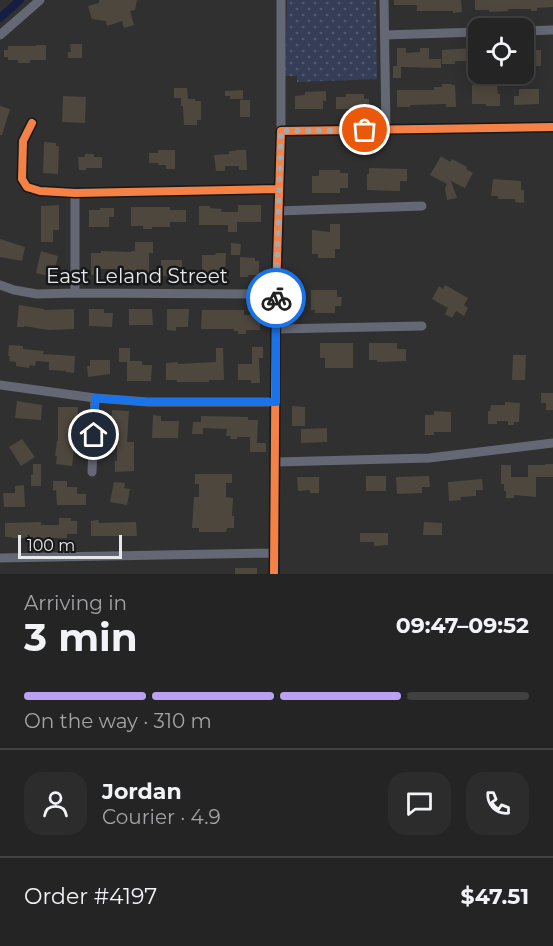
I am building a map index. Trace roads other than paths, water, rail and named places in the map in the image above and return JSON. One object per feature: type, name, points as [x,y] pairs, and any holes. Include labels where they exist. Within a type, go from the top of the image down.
[{"type":"street","points":[[0,35],[40,0]]},
{"type":"street","points":[[274,574],[281,0]]},
{"type":"street","points":[[384,0],[386,130]]},
{"type":"street","points":[[534,31],[553,30]]},
{"type":"street","points":[[385,34],[468,32]]},
{"type":"street","points":[[32,123],[23,141],[22,179],[27,187],[34,189],[75,193],[279,189]]},
{"type":"street","points":[[281,131],[553,127]]},
{"type":"street","points":[[75,193],[75,293]]},
{"type":"street","points":[[279,211],[422,206]]},
{"type":"street","name":"East Leland Street","points":[[0,285],[37,294],[276,294]]},
{"type":"street","points":[[276,329],[422,326]]},
{"type":"street","points":[[0,385],[95,398],[148,402],[276,402]]},
{"type":"street","points":[[92,472],[95,398]]},
{"type":"street","points":[[276,462],[429,458],[553,443]]},
{"type":"street","points":[[0,558],[274,553]]},
{"type":"waterway","points":[[0,18],[20,0]]}]
